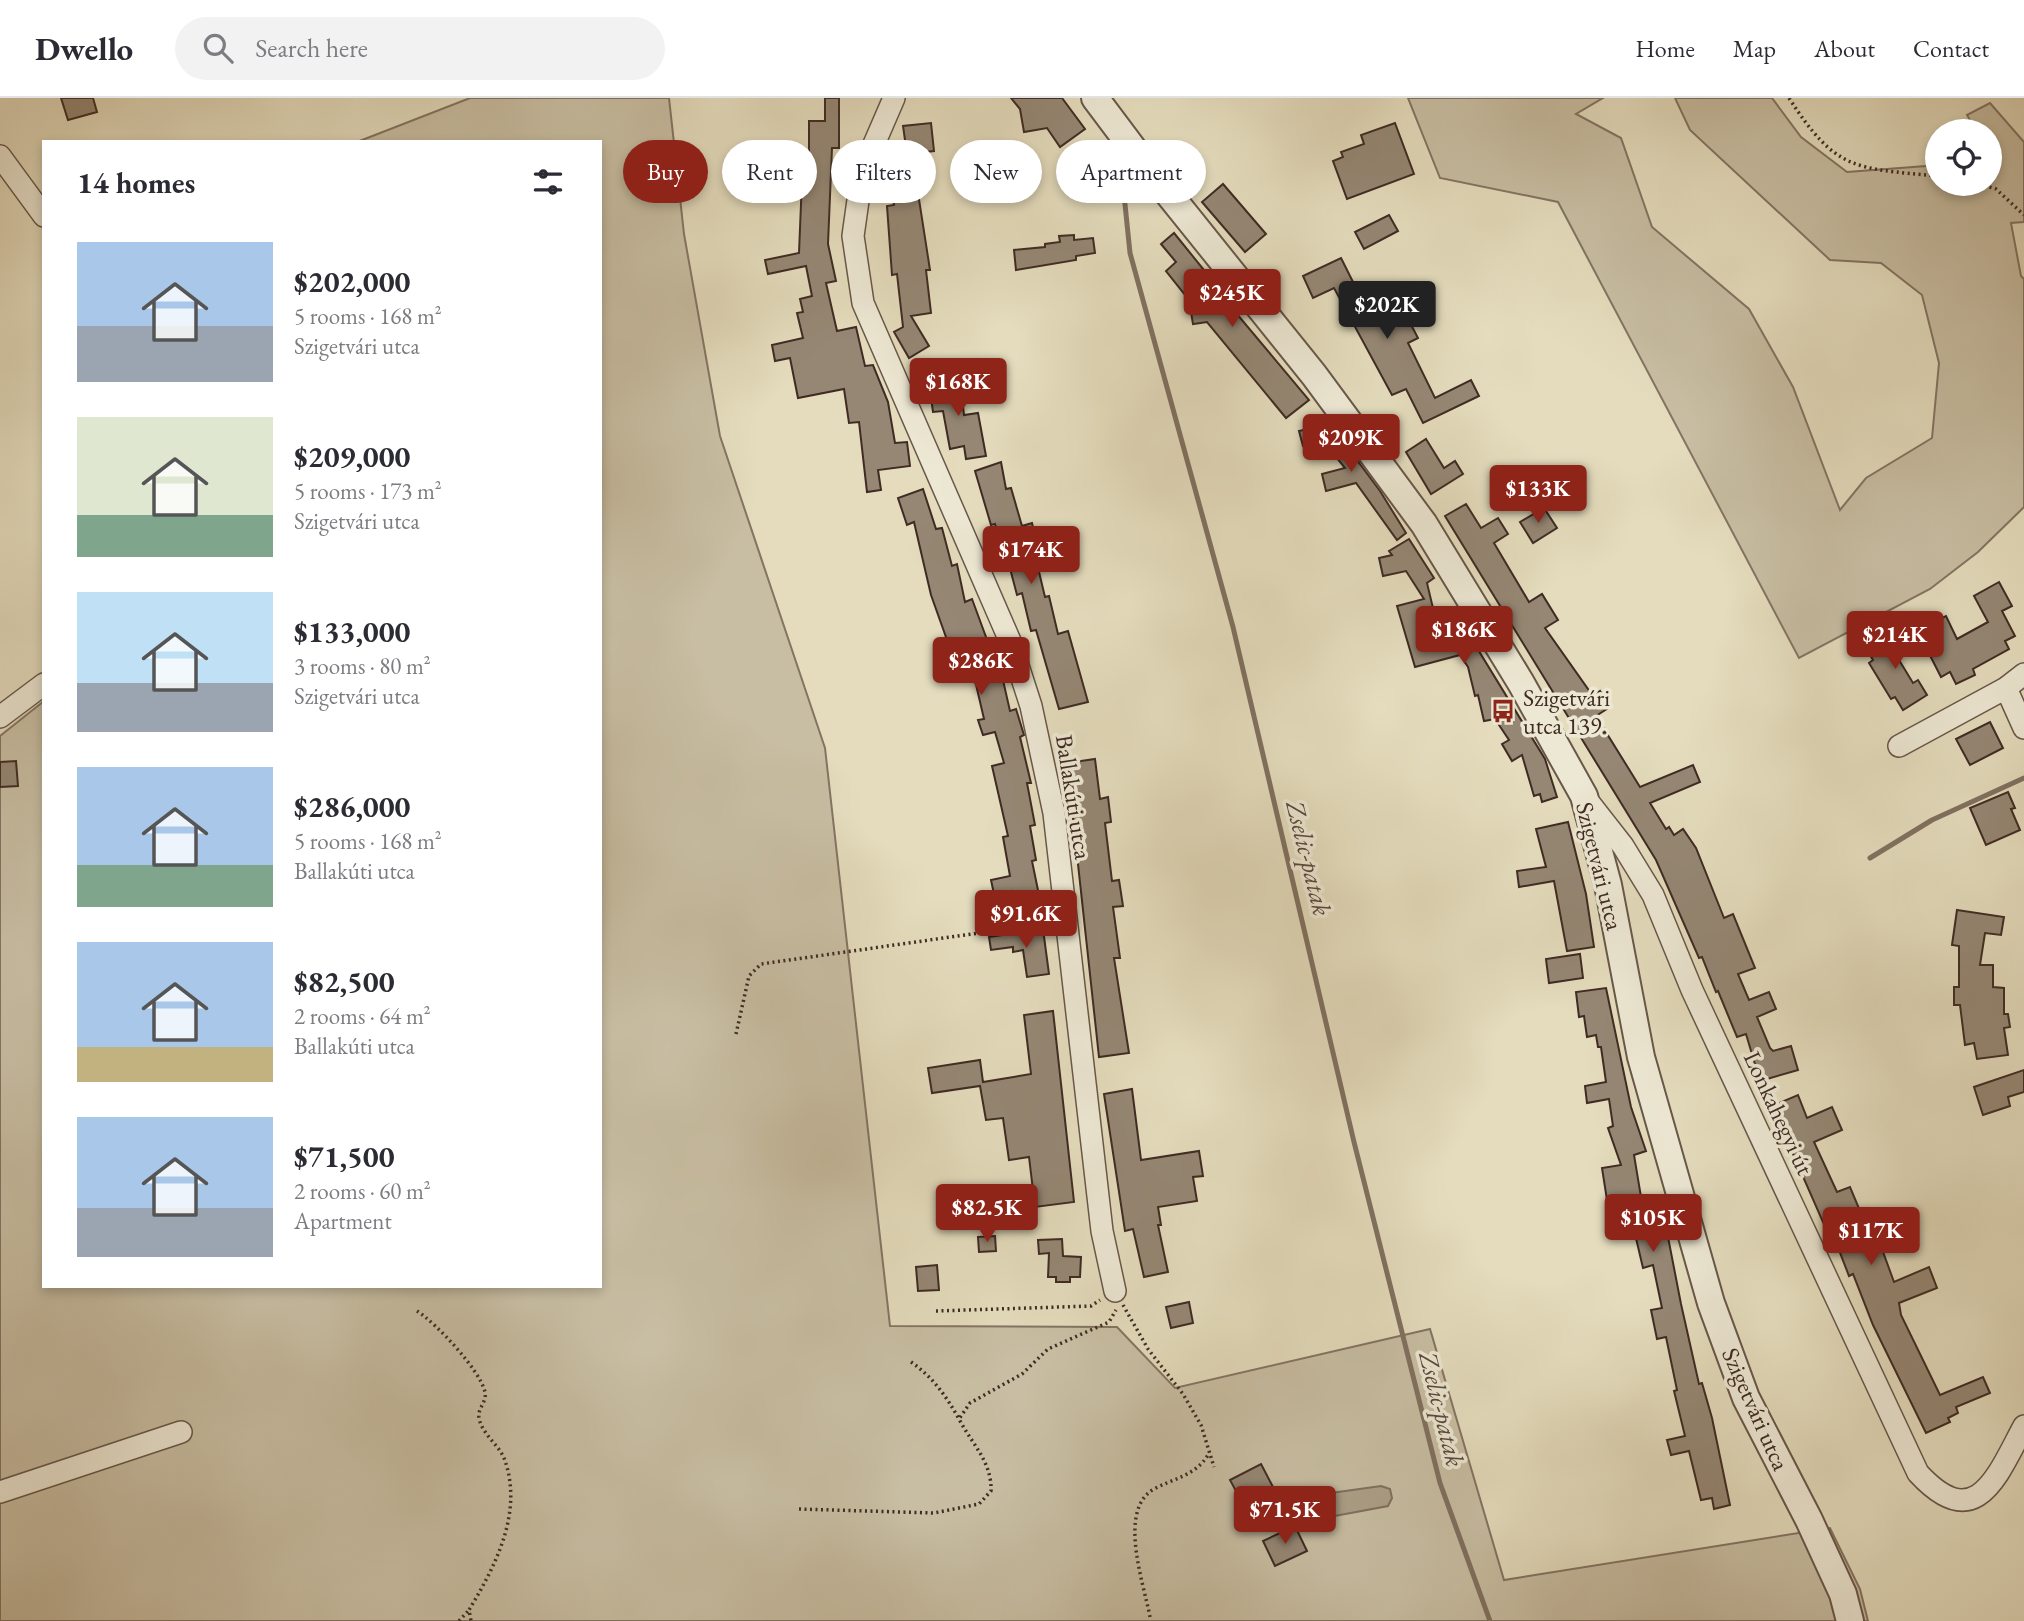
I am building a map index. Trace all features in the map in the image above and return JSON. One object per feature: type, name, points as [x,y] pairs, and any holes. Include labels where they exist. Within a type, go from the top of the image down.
[{"type":"street","name":"Ballakúti utca","points":[[894,98],[862,172],[853,236],[863,303],[1010,641],[1031,706],[1054,813],[1102,1231],[1115,1292]]},
{"type":"street","name":"Szigetvári utca","points":[[1095,98],[1314,375],[1424,524],[1521,682],[1584,796],[1608,885],[1642,1056],[1711,1303],[1746,1398],[1809,1520],[1843,1594],[1850,1621]]},
{"type":"street","points":[[0,156],[42,213]]},
{"type":"street","points":[[1899,746],[2006,688],[2024,674]]},
{"type":"street","points":[[0,717],[42,686]]},
{"type":"street","points":[[2006,688],[2024,728]]},
{"type":"street","name":"Lonkahegyi út","points":[[1584,796],[1623,846],[1653,895],[1692,990],[1918,1473],[1932,1489],[1948,1499],[1968,1501],[1983,1492],[2000,1472],[2024,1426]]},
{"type":"street","points":[[0,1492],[181,1432]]},
{"type":"path","points":[[1789,98],[1812,134],[1838,158],[1877,170],[1925,175]]},
{"type":"path","points":[[2002,195],[2024,215]]},
{"type":"path","points":[[736,1034],[749,976],[761,964],[1065,920]]},
{"type":"path","points":[[936,1311],[1091,1306],[1115,1292]]},
{"type":"path","points":[[959,1419],[970,1403],[1022,1374],[1048,1349],[1108,1322],[1116,1311],[1115,1292]]},
{"type":"path","points":[[1115,1292],[1148,1349],[1189,1404],[1201,1425],[1208,1455],[1214,1467]]},
{"type":"path","points":[[417,1311],[442,1329],[482,1384],[485,1397],[478,1415],[483,1429],[501,1451],[509,1471],[512,1492],[510,1515],[501,1549],[468,1610],[459,1621]]},
{"type":"path","points":[[799,1509],[934,1513],[979,1504],[991,1491],[992,1479],[988,1466],[943,1392],[925,1371],[911,1362]]},
{"type":"path","points":[[1150,1617],[1133,1527],[1138,1506],[1151,1490],[1193,1472],[1208,1455]]},
{"type":"path","points":[[468,1610],[471,1621]]},
{"type":"shaded area","points":[[470,98],[669,98],[674,140],[623,140],[623,203],[681,203],[720,436],[825,748],[890,1326],[1117,1327],[1175,1388],[1430,1329],[1504,1580],[1830,1528],[1860,1589],[1868,1621],[0,1621],[0,736],[42,703],[42,1288],[602,1288],[602,140],[362,140]]},
{"type":"shaded area","points":[[1408,98],[1603,98],[1576,114],[1621,138],[1652,227],[1749,309],[1793,387],[1840,510],[1866,478],[1932,438],[1939,363],[1922,295],[1881,263],[1830,260],[1690,130],[1675,98],[1772,98],[1801,137],[1847,172],[1925,166],[1925,196],[2002,196],[2002,119],[1969,119],[1967,115],[1990,103],[2024,142],[2024,222],[2011,223],[2021,276],[2024,279],[2024,507],[1978,552],[1930,589],[1799,658],[1558,202],[1440,178]]},
{"type":"shaded area","points":[[1381,1486],[1390,1489],[1392,1498],[1388,1506],[1308,1521],[1301,1517],[1296,1505],[1302,1497]]},
{"type":"building","points":[[61,98],[93,98],[97,112],[68,120]]},
{"type":"building","points":[[825,98],[839,98],[839,140],[831,140],[828,244],[836,281],[826,283],[837,331],[856,327],[865,366],[873,365],[888,402],[895,443],[907,442],[910,466],[878,470],[881,490],[867,492],[859,422],[849,423],[844,389],[798,398],[790,358],[775,361],[772,345],[803,338],[797,313],[803,312],[800,299],[812,296],[806,266],[768,274],[765,260],[799,253],[801,203],[817,203],[817,140],[809,140],[809,121],[825,121]]},
{"type":"building","points":[[1011,98],[1062,98],[1085,129],[1070,140],[1056,141],[1047,128],[1024,132],[1020,109]]},
{"type":"building","points":[[931,123],[933,140],[905,140],[903,126]]},
{"type":"building","points":[[1395,123],[1414,174],[1347,199],[1333,161],[1343,157],[1341,152],[1364,144],[1361,135]]},
{"type":"building","points":[[1223,184],[1266,234],[1245,252],[1203,203],[1206,203],[1206,199]]},
{"type":"building","points":[[920,203],[930,270],[926,270],[931,313],[911,316],[929,346],[909,358],[894,332],[903,327],[897,274],[892,275],[887,206]]},
{"type":"building","points":[[1389,215],[1398,231],[1364,249],[1355,232]]},
{"type":"building","points":[[1174,233],[1208,275],[1205,276],[1309,400],[1286,418],[1207,322],[1193,324],[1189,300],[1166,271],[1176,262],[1161,244]]},
{"type":"building","points":[[1074,235],[1074,240],[1093,238],[1095,253],[1076,256],[1076,260],[1016,270],[1014,250],[1045,247],[1045,244],[1060,242],[1059,236]]},
{"type":"building","points":[[1341,258],[1358,292],[1378,283],[1396,320],[1406,315],[1418,338],[1408,343],[1435,398],[1471,380],[1479,396],[1423,423],[1406,389],[1392,395],[1334,288],[1313,298],[1303,276]]},
{"type":"building","points":[[960,379],[964,415],[978,413],[986,456],[966,459],[964,446],[950,449],[943,411],[933,412],[929,383]]},
{"type":"building","points":[[1330,424],[1380,491],[1406,533],[1397,540],[1356,483],[1326,491],[1322,474],[1345,468],[1324,442],[1303,446],[1299,431]]},
{"type":"building","points":[[1426,439],[1444,468],[1455,461],[1463,474],[1431,494],[1406,452]]},
{"type":"building","points":[[1001,462],[1006,489],[1011,488],[1022,526],[1032,523],[1038,550],[1034,551],[1045,597],[1049,596],[1058,634],[1068,631],[1088,702],[1059,709],[1036,630],[1031,631],[1022,593],[1017,595],[1007,557],[1003,558],[995,524],[991,525],[975,471]]},
{"type":"building","points":[[923,489],[936,529],[942,528],[952,566],[957,564],[965,602],[972,599],[986,637],[992,669],[1000,667],[1010,711],[1016,709],[1024,735],[1020,737],[1031,783],[1027,783],[1035,825],[1030,826],[1036,860],[1032,861],[1040,900],[1015,904],[1012,891],[994,894],[991,880],[1010,876],[1003,837],[1008,836],[992,766],[1004,763],[995,732],[983,735],[978,720],[984,719],[971,663],[965,664],[963,655],[941,659],[938,642],[947,640],[931,595],[914,522],[907,525],[898,498]]},
{"type":"building","points":[[1466,504],[1481,528],[1498,518],[1508,534],[1494,543],[1529,602],[1542,594],[1558,620],[1545,628],[1593,696],[1600,691],[1610,707],[1596,716],[1640,787],[1693,765],[1700,782],[1650,803],[1666,829],[1669,827],[1674,835],[1683,829],[1696,848],[1724,918],[1733,914],[1755,968],[1738,974],[1749,1000],[1769,992],[1776,1009],[1757,1017],[1773,1051],[1791,1046],[1798,1070],[1760,1081],[1746,1034],[1737,1037],[1656,860],[1445,516]]},
{"type":"building","points":[[1544,508],[1557,528],[1533,543],[1520,522]]},
{"type":"building","points":[[1409,539],[1434,578],[1427,583],[1441,642],[1469,635],[1545,759],[1557,797],[1542,802],[1540,794],[1534,796],[1522,755],[1512,761],[1502,744],[1509,740],[1495,719],[1484,721],[1468,667],[1460,655],[1415,667],[1397,606],[1424,599],[1406,571],[1383,576],[1379,558],[1392,555],[1389,551]]},
{"type":"building","points":[[1999,582],[2012,606],[2002,611],[2015,636],[2005,641],[2009,649],[1973,669],[1975,675],[1956,684],[1950,672],[1941,677],[1917,630],[1946,616],[1957,639],[1988,622],[1974,596]]},
{"type":"building","points":[[1898,631],[1908,648],[1896,655],[1913,683],[1918,680],[1927,695],[1903,710],[1895,697],[1891,699],[1869,663],[1873,660],[1867,650]]},
{"type":"building","points":[[1990,722],[2003,748],[1970,765],[1956,739]]},
{"type":"building","points":[[1095,759],[1100,799],[1108,797],[1111,822],[1105,823],[1112,881],[1119,880],[1123,906],[1113,907],[1120,958],[1114,958],[1129,1053],[1099,1057],[1067,763]]},
{"type":"building","points":[[16,761],[18,786],[0,787],[0,762]]},
{"type":"building","points":[[2008,792],[2015,808],[2011,809],[2020,830],[1986,845],[1970,808]]},
{"type":"building","points":[[1568,822],[1586,894],[1594,947],[1567,951],[1554,881],[1519,887],[1517,871],[1546,867],[1536,829]]},
{"type":"building","points":[[1957,910],[2004,917],[2001,935],[1985,933],[1980,965],[1993,965],[1993,987],[2004,988],[2004,1014],[2008,1014],[2010,1027],[2004,1028],[2008,1055],[1977,1059],[1974,1043],[1965,1045],[1960,1005],[1954,1005],[1954,987],[1959,987],[1959,946],[1952,945]]},
{"type":"building","points":[[1043,929],[1049,974],[1027,977],[1023,950],[1013,952],[1013,947],[991,950],[989,937]]},
{"type":"building","points":[[1580,954],[1583,978],[1549,983],[1546,959]]},
{"type":"building","points":[[1606,988],[1631,1107],[1646,1151],[1634,1155],[1643,1209],[1658,1207],[1664,1238],[1668,1237],[1699,1384],[1702,1383],[1712,1418],[1730,1505],[1714,1509],[1712,1498],[1701,1500],[1689,1451],[1671,1455],[1667,1440],[1685,1436],[1674,1391],[1677,1390],[1666,1337],[1657,1339],[1651,1310],[1662,1308],[1653,1265],[1643,1268],[1635,1234],[1631,1234],[1624,1198],[1607,1200],[1602,1168],[1621,1165],[1608,1128],[1613,1126],[1609,1099],[1587,1103],[1585,1086],[1606,1082],[1601,1047],[1598,1047],[1596,1035],[1587,1037],[1584,1016],[1579,1017],[1576,992]]},
{"type":"building","points":[[1053,1011],[1074,1202],[1035,1207],[1029,1157],[1009,1160],[1003,1118],[986,1120],[980,1086],[932,1093],[928,1068],[980,1060],[983,1082],[1031,1074],[1024,1015]]},
{"type":"building","points":[[2024,1070],[2024,1092],[2008,1097],[2010,1106],[1983,1115],[1974,1087]]},
{"type":"building","points":[[1132,1089],[1141,1160],[1199,1151],[1203,1176],[1193,1177],[1197,1201],[1158,1207],[1161,1225],[1158,1225],[1168,1272],[1144,1277],[1133,1229],[1125,1231],[1104,1094]]},
{"type":"building","points":[[1798,1095],[1807,1118],[1832,1107],[1842,1130],[1814,1142],[1837,1192],[1850,1187],[1860,1211],[1867,1208],[1894,1282],[1929,1267],[1937,1288],[1899,1303],[1901,1315],[1940,1395],[1983,1377],[1990,1393],[1956,1407],[1958,1413],[1948,1418],[1950,1422],[1926,1433],[1873,1325],[1853,1274],[1849,1276],[1830,1227],[1826,1229],[1772,1106]]},
{"type":"building","points":[[995,1236],[996,1251],[979,1252],[978,1237]]},
{"type":"building","points":[[1062,1239],[1063,1256],[1081,1257],[1080,1277],[1070,1277],[1070,1282],[1056,1282],[1056,1277],[1048,1277],[1049,1253],[1039,1254],[1038,1240]]},
{"type":"building","points":[[937,1265],[939,1290],[918,1291],[916,1267]]},
{"type":"building","points":[[1189,1302],[1193,1323],[1171,1328],[1166,1307]]},
{"type":"building","points":[[1261,1464],[1273,1487],[1243,1504],[1230,1480]]},
{"type":"building","points":[[1295,1526],[1307,1551],[1275,1566],[1263,1541]]},
{"type":"waterway","name":"Zselic-patak","points":[[1125,203],[1130,253],[1233,627],[1354,1142],[1440,1483],[1490,1621]]},
{"type":"waterway","points":[[1870,858],[1932,820],[2024,778]]},
{"type":"place","name":"Szigetvári utca 139.","points":[[1503,711]]}]
